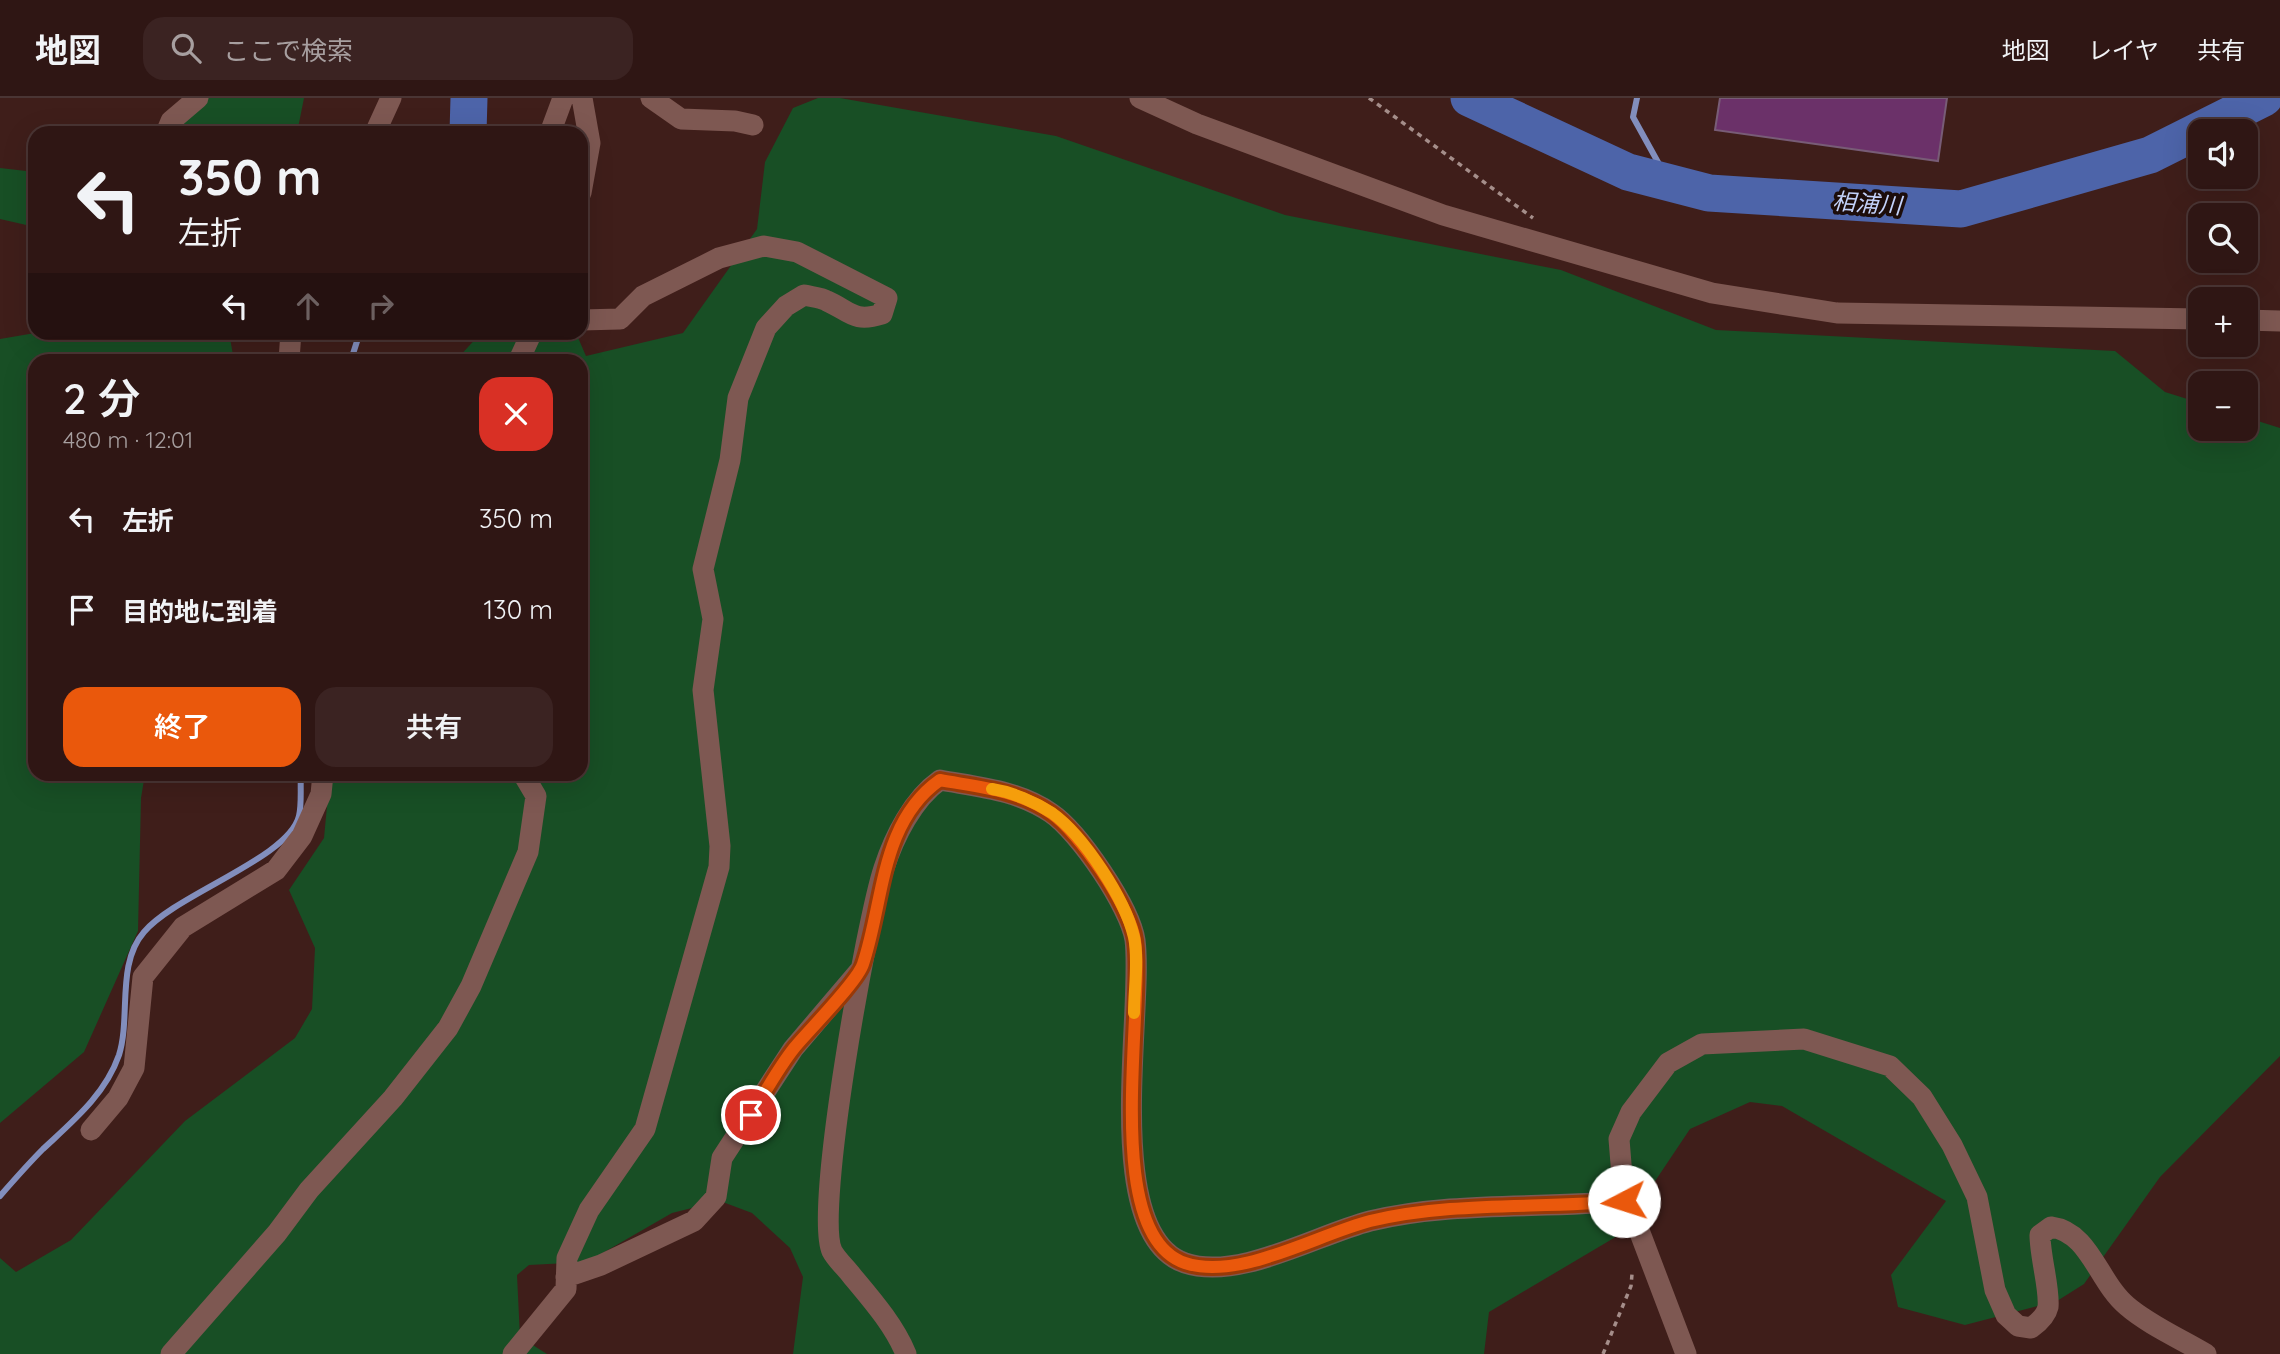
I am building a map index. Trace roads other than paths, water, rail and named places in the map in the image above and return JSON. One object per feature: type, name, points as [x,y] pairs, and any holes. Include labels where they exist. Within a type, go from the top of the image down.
[{"type":"street","points":[[169,126],[171,121],[198,98]]},
{"type":"street","points":[[378,126],[391,98]]},
{"type":"street","points":[[553,126],[563,98]]},
{"type":"street","points":[[582,98],[587,126]]},
{"type":"street","points":[[650,98],[670,123]]},
{"type":"street","points":[[650,98],[681,118],[735,121],[753,125]]},
{"type":"street","points":[[1140,98],[1210,129],[1443,215],[1712,293],[1837,313],[2188,319]]},
{"type":"street","points":[[588,132],[588,154]]},
{"type":"street","points":[[513,1354],[566,1289],[567,1258],[589,1210],[645,1129],[719,867],[720,846],[703,690],[713,619],[703,569],[730,460],[737,398],[766,328],[786,306],[804,295],[828,301],[846,314],[868,318],[882,314],[887,298],[797,251],[764,246],[719,258],[643,296],[620,319],[588,320]]},
{"type":"street","points":[[2258,320],[2280,321]]},
{"type":"street","points":[[906,1354],[894,1330],[832,1251],[826,1222],[840,1098],[884,868],[911,810],[929,788],[940,780],[1008,792],[1051,812],[1071,830],[1123,905],[1135,940],[1131,1124],[1139,1202],[1151,1234],[1167,1252],[1185,1263],[1219,1267],[1256,1260],[1369,1222],[1419,1212],[1485,1206],[1558,1207],[1624,1201]]},
{"type":"street","points":[[91,1130],[118,1098],[134,1068],[143,977],[183,927],[276,870],[302,836],[321,794],[322,781]]},
{"type":"street","points":[[171,1354],[276,1233],[309,1190],[393,1098],[448,1028],[471,986],[528,852],[536,796],[527,781]]},
{"type":"street","points":[[566,1277],[601,1265],[694,1221],[716,1196],[722,1158],[793,1049],[863,967]]},
{"type":"street","points":[[1686,1354],[1637,1225],[1624,1201],[1619,1139],[1631,1112],[1668,1063],[1702,1044],[1756,1040],[1804,1040],[1852,1052],[1890,1066],[1922,1097],[1952,1145],[1978,1197],[1995,1290],[2006,1315],[2018,1326],[2031,1328],[2041,1320],[2048,1307],[2040,1235],[2050,1227],[2065,1229],[2077,1237],[2105,1282],[2127,1307],[2207,1354]]},
{"type":"waterway","points":[[468,126],[469,98]]},
{"type":"waterway","name":"相浦川","points":[[1469,98],[1628,172],[1709,193],[1961,209],[2150,155],[2264,98]]},
{"type":"waterway","points":[[1637,98],[1633,117],[1670,184]]},
{"type":"waterway","points":[[353,354],[357,340]]},
{"type":"waterway","points":[[0,1196],[37,1155],[77,1118],[97,1095],[113,1069],[122,1040],[130,959],[144,932],[180,904],[254,861],[291,831],[300,811],[301,781]]}]
